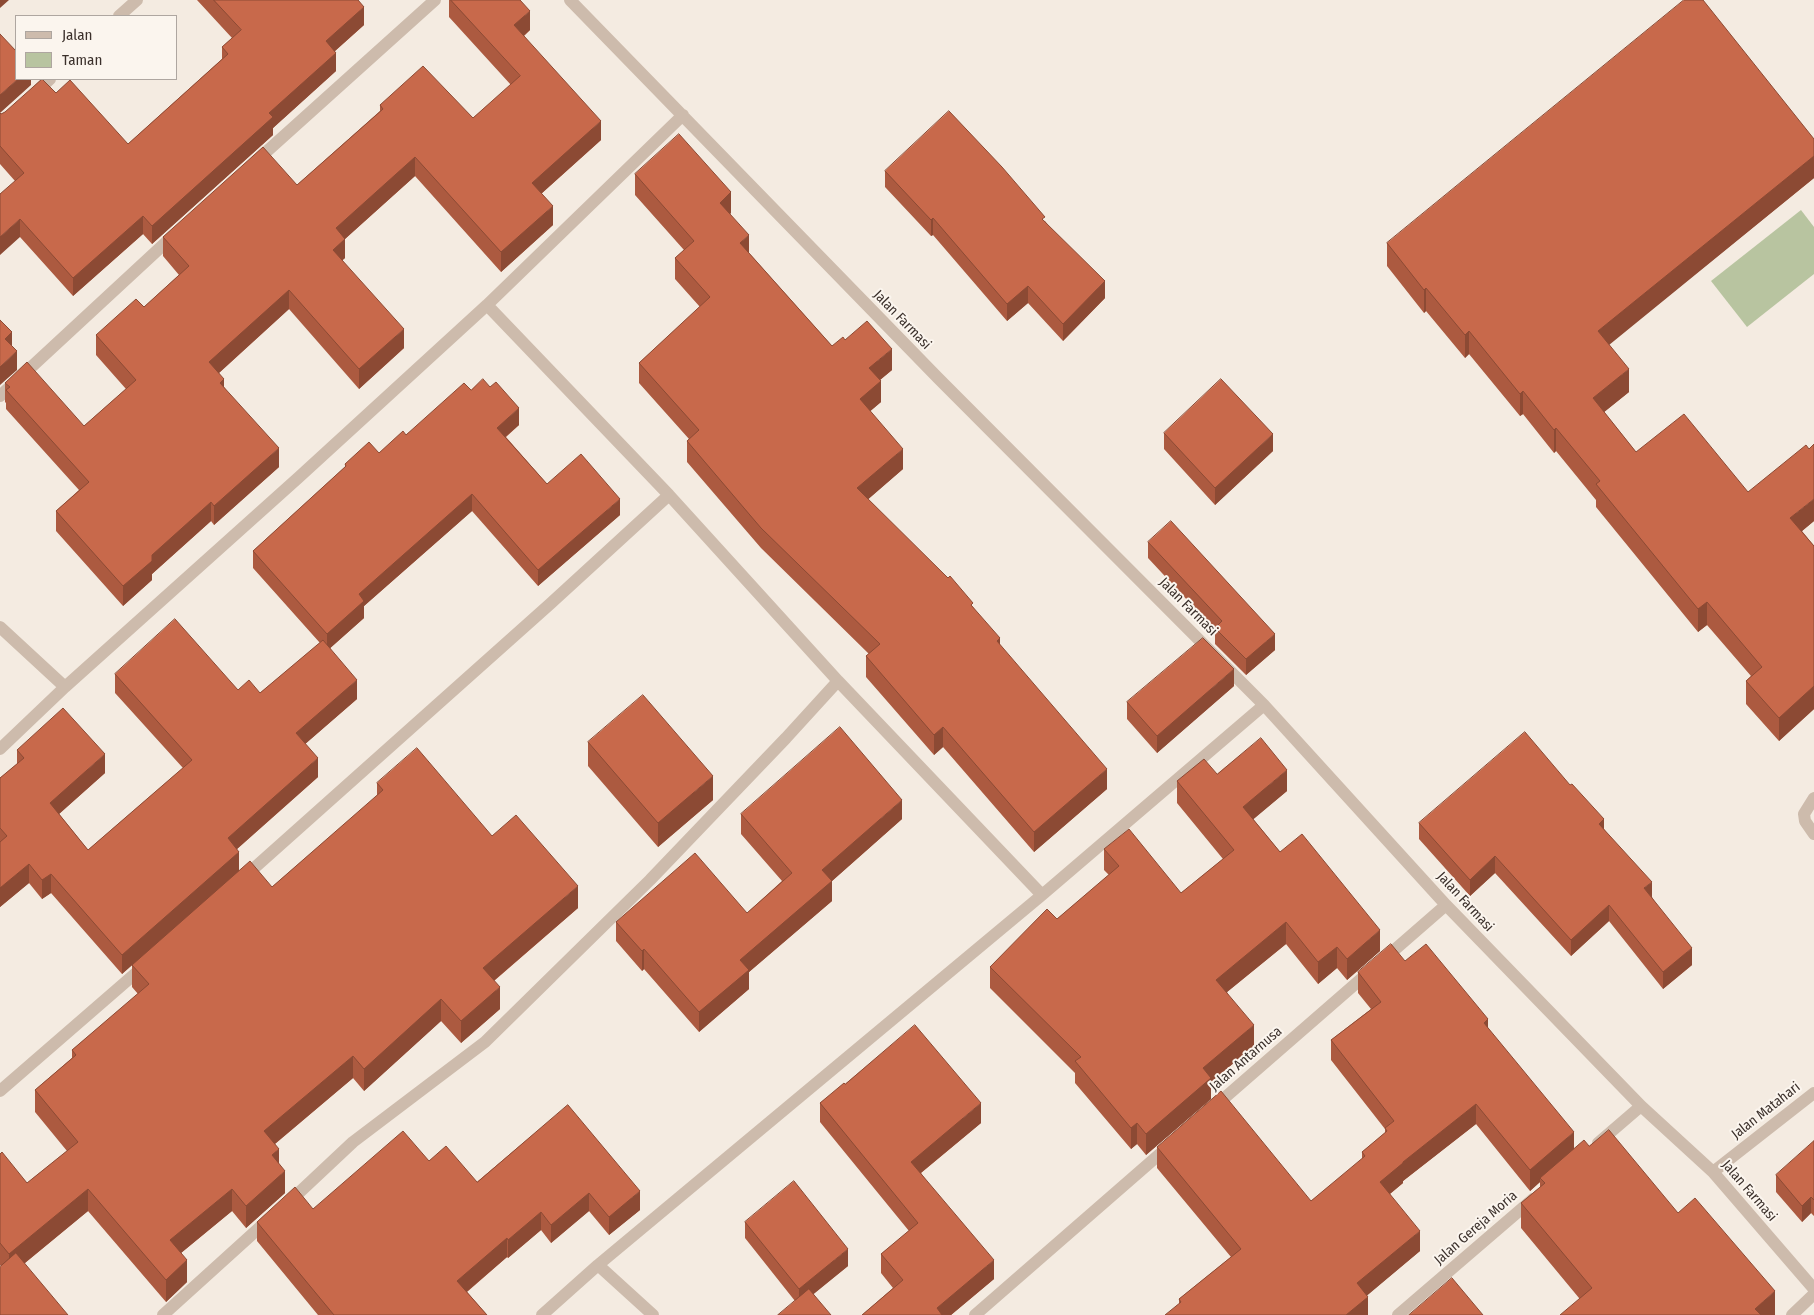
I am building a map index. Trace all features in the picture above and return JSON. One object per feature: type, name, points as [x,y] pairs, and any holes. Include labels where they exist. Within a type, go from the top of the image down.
[{"type":"street","points":[[120,15],[137,0]]},
{"type":"street","points":[[245,172],[435,0]]},
{"type":"street","name":"Jalan Farmasi","points":[[570,0],[938,378],[1264,705],[1446,904],[1642,1106],[1713,1172],[1814,1289]]},
{"type":"street","points":[[29,98],[49,80]]},
{"type":"street","points":[[0,749],[65,687],[488,305],[683,115]]},
{"type":"street","points":[[0,396],[186,224]]},
{"type":"street","points":[[488,305],[668,495],[838,681],[1042,895]]},
{"type":"street","points":[[232,888],[550,604],[668,495]]},
{"type":"street","points":[[0,626],[65,687]]},
{"type":"street","points":[[163,1315],[353,1142],[485,1042],[650,880],[838,681]]},
{"type":"street","points":[[542,1315],[598,1265],[1042,895],[1264,705]]},
{"type":"street","points":[[1814,798],[1804,814],[1805,820],[1814,834]]},
{"type":"street","name":"Jalan Antarnusa","points":[[1207,1113],[1446,904]]},
{"type":"street","points":[[0,1091],[151,960]]},
{"type":"street","name":"Jalan Matahari","points":[[1713,1172],[1814,1093]]},
{"type":"street","points":[[1589,1150],[1642,1106]]},
{"type":"street","points":[[976,1315],[1177,1139]]},
{"type":"street","name":"Jalan Gereja Moria","points":[[1398,1315],[1545,1189]]},
{"type":"street","points":[[598,1265],[653,1315]]},
{"type":"street","points":[[1792,1315],[1814,1294]]},
{"type":"green space","points":[[1801,210],[1814,227],[1814,274],[1747,327],[1711,281]]},
{"type":"building","points":[[214,0],[358,0],[364,7],[326,41],[336,53],[269,113],[273,117],[152,226],[143,216],[73,278],[20,219],[0,237],[0,194],[24,173],[0,146],[0,113],[5,112],[41,80],[56,93],[70,80],[128,144],[228,54],[222,47],[241,30]]},
{"type":"building","points":[[451,0],[520,0],[530,11],[514,25],[601,121],[532,183],[553,206],[501,252],[415,157],[336,228],[345,239],[333,250],[404,329],[359,369],[289,290],[209,362],[224,379],[220,383],[279,448],[214,506],[211,502],[152,555],[152,561],[123,586],[56,511],[89,482],[6,390],[10,387],[5,383],[27,362],[84,426],[136,380],[96,335],[136,299],[144,307],[189,266],[163,237],[263,147],[297,185],[383,109],[380,105],[423,66],[473,118],[520,76]]},
{"type":"building","points":[[1684,0],[1703,0],[1814,139],[1814,156],[1598,331],[1629,369],[1593,398],[1636,452],[1684,414],[1748,492],[1806,445],[1809,449],[1814,444],[1814,499],[1790,518],[1814,546],[1814,686],[1779,718],[1746,681],[1762,667],[1707,602],[1698,609],[1596,484],[1600,481],[1556,428],[1554,430],[1523,391],[1520,394],[1469,331],[1465,335],[1426,288],[1424,290],[1387,243]]},
{"type":"building","points":[[0,34],[15,50],[15,80],[17,80],[0,95]]},
{"type":"building","points":[[949,111],[1002,167],[1045,217],[1042,219],[1105,281],[1063,324],[1028,286],[1007,304],[933,218],[931,220],[885,171]]},
{"type":"building","points":[[679,134],[731,192],[720,203],[749,235],[740,243],[832,346],[843,337],[845,340],[867,321],[892,349],[869,368],[881,381],[860,399],[903,449],[857,488],[948,578],[950,576],[973,603],[971,605],[1000,638],[997,641],[1107,769],[1034,832],[943,727],[934,735],[866,656],[880,644],[761,528],[687,441],[699,430],[639,363],[710,297],[675,258],[694,241],[635,174]]},
{"type":"building","points":[[0,320],[12,332],[5,339],[17,351],[0,367]]},
{"type":"building","points":[[483,379],[490,387],[496,382],[519,408],[497,428],[547,484],[581,454],[620,499],[538,570],[472,494],[359,594],[364,601],[327,634],[253,551],[346,466],[345,464],[369,442],[379,453],[403,431],[406,435],[464,383],[471,390]]},
{"type":"building","points":[[1221,379],[1273,434],[1215,488],[1164,433]]},
{"type":"building","points":[[1171,521],[1275,634],[1246,659],[1215,628],[1222,621],[1148,542]]},
{"type":"building","points":[[175,619],[238,690],[249,680],[260,693],[323,640],[357,680],[296,733],[318,758],[228,838],[239,852],[122,955],[51,874],[42,880],[29,864],[0,888],[0,842],[7,836],[0,828],[0,778],[24,758],[17,750],[63,708],[105,754],[50,803],[88,850],[192,760],[115,674]]},
{"type":"building","points":[[1203,638],[1234,669],[1157,736],[1127,702]]},
{"type":"building","points":[[643,695],[713,776],[658,823],[588,742]]},
{"type":"building","points":[[840,727],[902,800],[822,870],[832,881],[740,960],[749,970],[699,1012],[644,949],[642,951],[616,922],[695,853],[747,913],[792,873],[741,814]]},
{"type":"building","points":[[1525,732],[1570,785],[1572,784],[1604,819],[1599,824],[1652,882],[1644,888],[1692,948],[1663,972],[1609,905],[1571,940],[1495,856],[1470,880],[1419,823]]},
{"type":"building","points":[[1261,738],[1287,770],[1243,807],[1280,852],[1302,834],[1380,930],[1347,959],[1337,947],[1318,962],[1286,922],[1216,980],[1254,1025],[1203,1068],[1211,1078],[1146,1134],[1137,1123],[1131,1128],[1075,1061],[1081,1057],[990,967],[1047,909],[1057,919],[1119,866],[1104,849],[1129,829],[1181,893],[1234,850],[1177,781],[1204,759],[1217,774]]},
{"type":"building","points":[[417,748],[492,836],[516,815],[578,886],[483,968],[500,987],[461,1021],[441,999],[364,1069],[353,1056],[264,1131],[279,1149],[272,1155],[285,1171],[246,1206],[232,1189],[170,1240],[187,1260],[166,1280],[88,1189],[9,1254],[0,1243],[0,1154],[2,1152],[27,1183],[78,1142],[35,1090],[76,1055],[72,1050],[149,984],[132,965],[250,861],[272,887],[383,790],[377,783]]},
{"type":"building","points":[[1391,944],[1405,961],[1426,944],[1488,1019],[1484,1023],[1574,1132],[1530,1170],[1476,1104],[1403,1162],[1380,1182],[1420,1231],[1357,1283],[1368,1297],[1346,1315],[1165,1315],[1181,1302],[1179,1299],[1241,1249],[1157,1147],[1221,1091],[1311,1201],[1365,1156],[1362,1152],[1387,1131],[1385,1128],[1394,1121],[1331,1040],[1381,1002],[1358,972]]},
{"type":"building","points":[[915,1025],[981,1103],[911,1162],[994,1260],[937,1308],[942,1315],[862,1315],[903,1280],[881,1254],[918,1223],[820,1103]]},
{"type":"building","points":[[568,1105],[640,1191],[609,1217],[589,1193],[551,1225],[541,1212],[508,1240],[507,1238],[457,1281],[487,1315],[334,1315],[257,1222],[295,1187],[313,1209],[403,1131],[429,1161],[446,1146],[477,1182]]},
{"type":"building","points":[[1609,1130],[1678,1213],[1695,1198],[1775,1291],[1755,1309],[1761,1315],[1560,1315],[1592,1288],[1521,1203],[1545,1183],[1540,1178],[1584,1140],[1589,1146]]},
{"type":"building","points":[[1814,1141],[1814,1200],[1811,1197],[1802,1206],[1776,1175]]},
{"type":"building","points":[[794,1181],[848,1249],[799,1289],[745,1222]]},
{"type":"building","points":[[16,1253],[68,1315],[0,1315],[0,1267]]},
{"type":"building","points":[[1452,1278],[1483,1315],[1409,1315]]},
{"type":"building","points":[[809,1289],[831,1315],[778,1315]]}]
